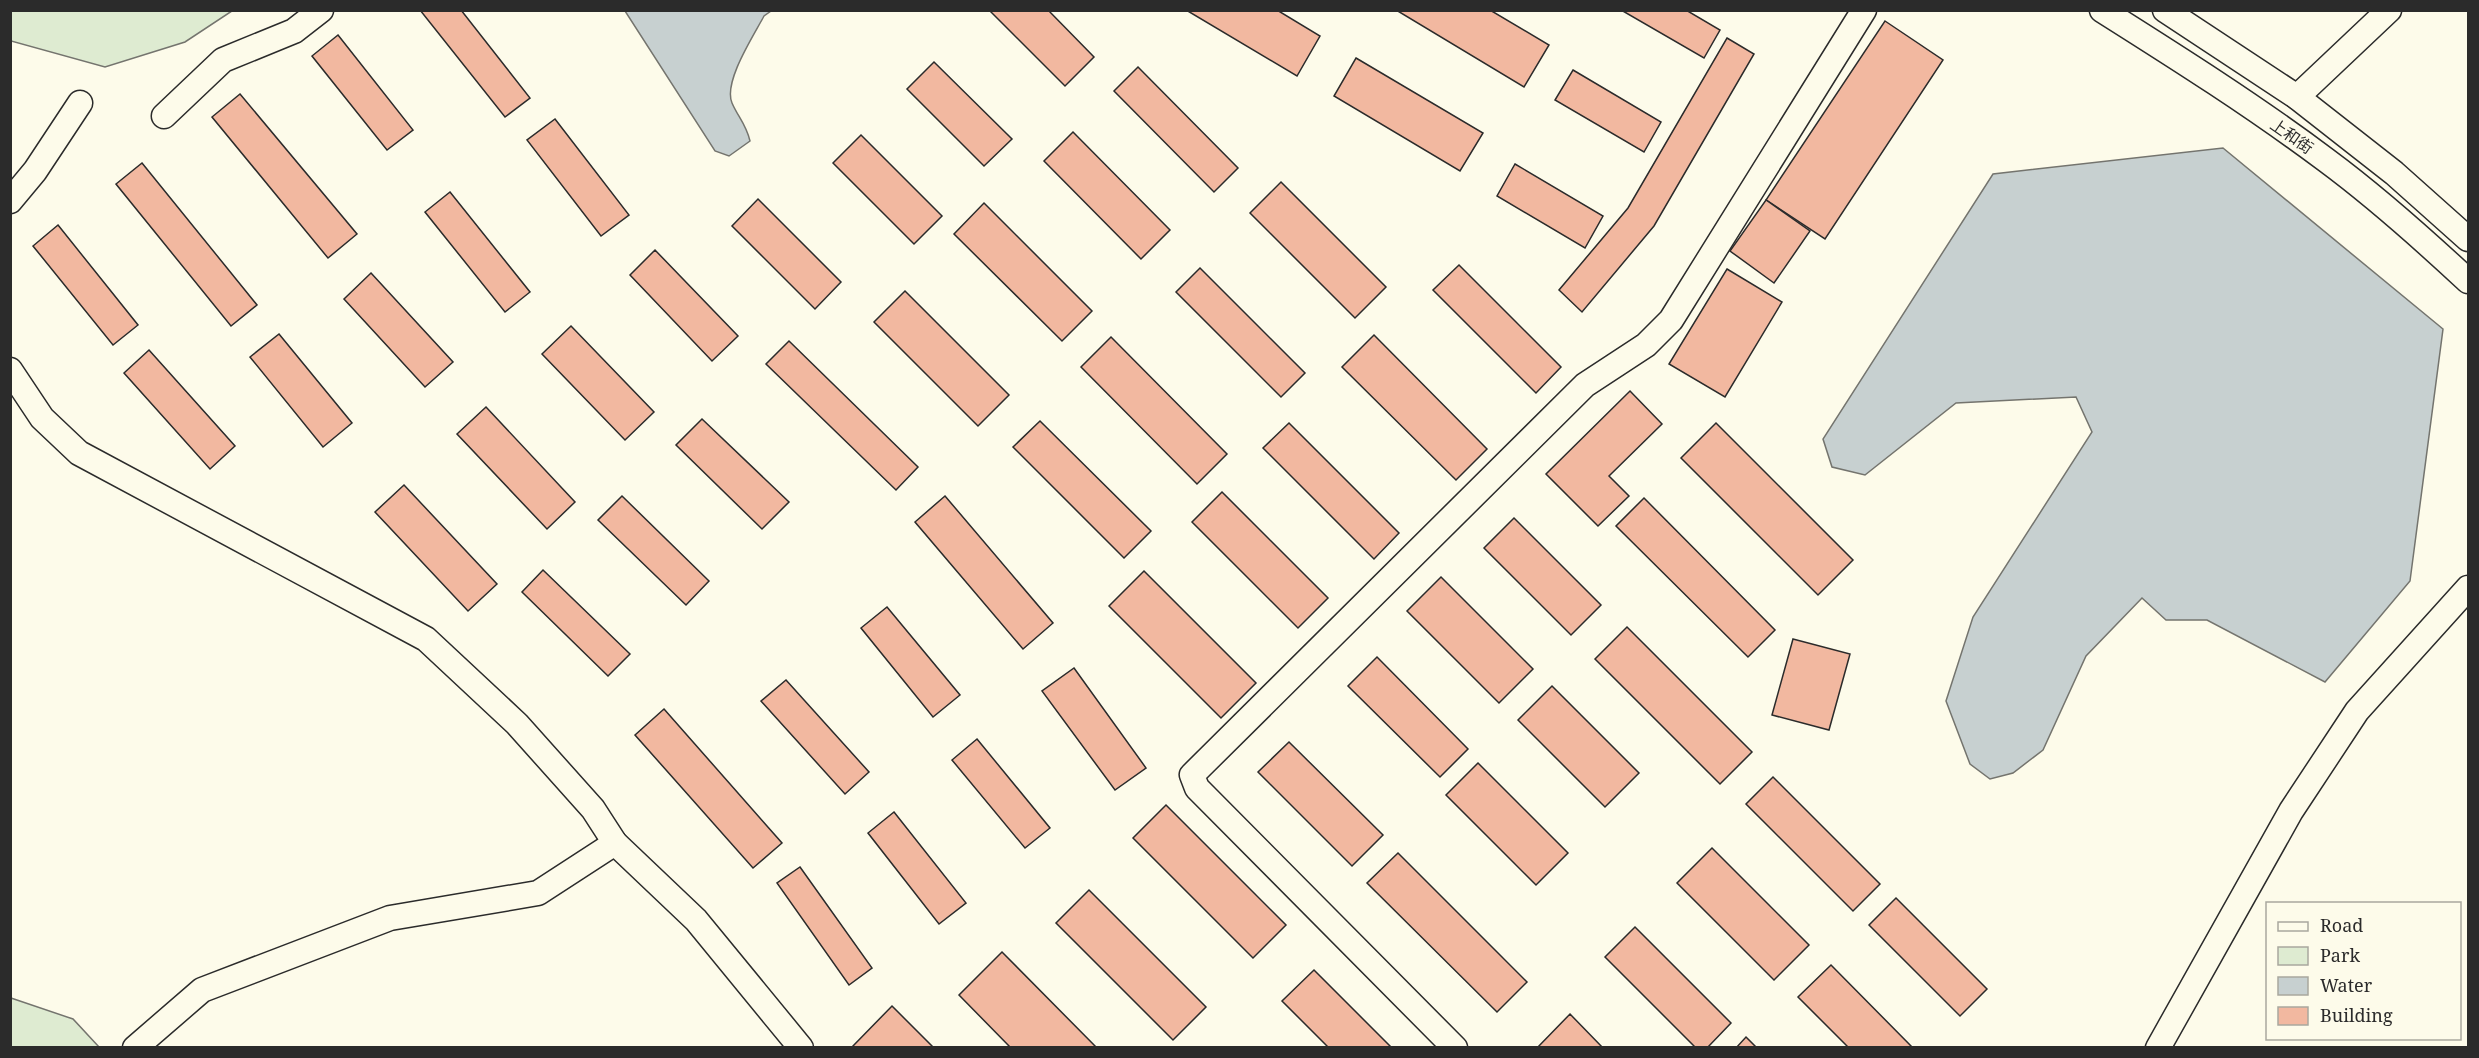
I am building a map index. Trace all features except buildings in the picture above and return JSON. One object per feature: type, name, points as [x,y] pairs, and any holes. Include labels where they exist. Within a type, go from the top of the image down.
[{"type":"street","points":[[164,116],[222,60],[294,31],[321,10]]},
{"type":"street","points":[[1455,1047],[1197,788],[1192,775],[1585,386],[1646,345],[1671,320],[1864,10]]},
{"type":"street","name":"上和街","points":[[2102,10],[2219,84],[2327,160],[2412,229],[2469,281]]},
{"type":"street","name":"上和街","points":[[2165,10],[2297,97],[2394,173],[2469,239]]},
{"type":"street","points":[[2297,97],[2388,10]]},
{"type":"street","points":[[10,201],[35,171],[80,103]]},
{"type":"street","points":[[10,369],[42,418],[79,453],[426,639],[517,724],[593,809],[615,843],[696,920],[801,1047]]},
{"type":"street","points":[[2158,1047],[2291,811],[2357,711],[2469,588]]},
{"type":"street","points":[[135,1047],[202,990],[390,918],[538,893],[615,843]]},
{"type":"green space","points":[[10,11],[232,11],[185,42],[105,67],[11,41]]},
{"type":"green space","points":[[11,998],[73,1019],[99,1047],[11,1047]]},
{"type":"water","points":[[625,11],[771,11],[764,16],[747,46],[736,71],[730,94],[750,141],[729,156],[715,151]]},
{"type":"water","points":[[2223,148],[2443,329],[2410,581],[2325,682],[2207,620],[2166,620],[2142,598],[2086,656],[2043,750],[2013,773],[1990,779],[1970,764],[1946,701],[1973,617],[2092,432],[2076,397],[1956,403],[1865,475],[1832,467],[1823,439],[1993,174]]}]
